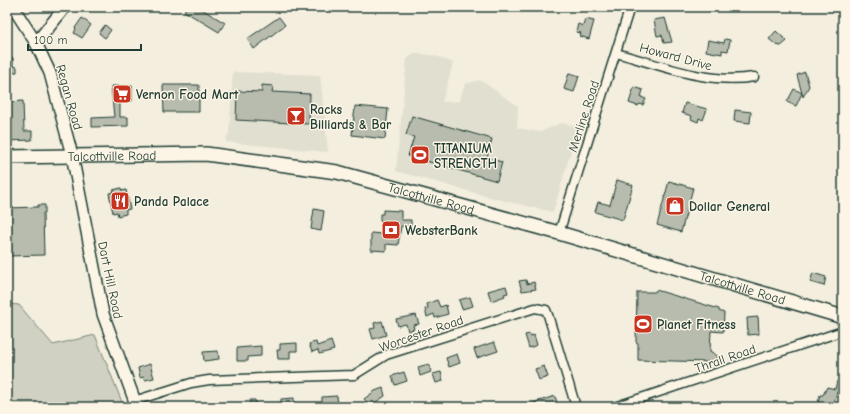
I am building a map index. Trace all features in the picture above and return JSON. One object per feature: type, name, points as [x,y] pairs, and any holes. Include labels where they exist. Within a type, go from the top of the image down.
[{"type":"main road","name":"Regan Road","points":[[13,7],[36,43],[50,73],[72,155]]},
{"type":"main road","points":[[36,43],[65,7]]},
{"type":"main road","name":"Talcottville Road","points":[[7,157],[206,154],[337,172],[559,233],[843,317]]},
{"type":"main road","name":"Dart Hill Road","points":[[72,155],[103,314],[135,404]]},
{"type":"street","name":"Merline Road","points":[[559,233],[630,7]]},
{"type":"street","name":"Howard Drive","points":[[616,53],[709,78],[735,80],[754,77]]},
{"type":"street","name":"Worcester Road","points":[[135,404],[191,383],[210,380],[354,374],[386,355],[535,308],[546,310],[576,407]]},
{"type":"street","name":"Thrall Road","points":[[614,407],[843,331]]},
{"type":"shaded area","points":[[415,53],[436,56],[453,63],[442,102],[459,101],[465,84],[480,80],[518,106],[517,128],[540,132],[561,123],[578,127],[553,212],[497,199],[396,171],[407,59]]},
{"type":"shaded area","points":[[233,72],[320,75],[328,152],[226,142],[226,138],[229,134]]},
{"type":"shaded area","points":[[7,304],[19,305],[53,345],[95,335],[124,407],[7,407]]},
{"type":"building","points":[[187,7],[198,7],[225,23],[219,32],[184,11]]},
{"type":"building","points":[[279,17],[285,25],[254,49],[247,39]]},
{"type":"building","points":[[82,18],[91,25],[82,38],[74,33],[75,28]]},
{"type":"building","points":[[665,18],[672,42],[664,43],[662,35],[657,36],[654,20]]},
{"type":"building","points":[[585,19],[594,21],[589,39],[580,36],[581,33],[576,32],[578,24],[583,26]]},
{"type":"building","points":[[105,25],[111,30],[105,38],[99,33]]},
{"type":"building","points":[[776,31],[787,41],[781,46],[776,45],[769,39]]},
{"type":"building","points":[[725,39],[730,40],[728,51],[722,50],[722,54],[706,51],[708,40],[724,43]]},
{"type":"building","points":[[7,57],[13,58],[13,66],[17,67],[17,72],[7,74]]},
{"type":"building","points":[[805,72],[809,86],[803,97],[797,75]]},
{"type":"building","points":[[569,73],[579,76],[574,92],[564,89]]},
{"type":"building","points":[[163,85],[199,85],[199,112],[164,112]]},
{"type":"building","points":[[262,85],[273,86],[272,92],[310,94],[309,124],[236,120],[237,91],[262,92]]},
{"type":"building","points":[[111,86],[132,86],[132,101],[120,102],[120,117],[128,117],[128,126],[92,127],[92,118],[114,117]]},
{"type":"building","points":[[634,87],[643,90],[641,97],[646,99],[643,105],[639,104],[638,106],[629,103]]},
{"type":"building","points":[[794,89],[802,93],[796,106],[787,102]]},
{"type":"building","points":[[23,101],[24,131],[32,131],[32,140],[7,141],[7,105],[9,105],[9,102]]},
{"type":"building","points":[[685,103],[707,109],[703,120],[699,118],[698,122],[691,119],[692,116],[682,113]]},
{"type":"building","points":[[355,106],[388,109],[385,139],[352,135]]},
{"type":"building","points":[[735,110],[751,112],[750,123],[734,121]]},
{"type":"building","points":[[412,116],[492,139],[487,158],[502,162],[497,181],[408,156],[414,137],[406,135]]},
{"type":"building","points":[[617,180],[633,185],[623,220],[595,212],[598,202],[610,205]]},
{"type":"building","name":"Dollar General","points":[[669,181],[693,188],[681,232],[657,225]]},
{"type":"building","name":"Panda Palace","points":[[121,188],[122,191],[126,190],[130,209],[126,210],[126,214],[118,216],[117,212],[113,213],[109,193],[114,192],[113,190]]},
{"type":"building","points":[[38,205],[45,205],[45,213],[43,213],[44,255],[9,256],[9,252],[7,252],[7,208],[38,207]]},
{"type":"building","points":[[314,209],[324,211],[321,231],[311,229]]},
{"type":"building","name":"WebsterBank","points":[[383,210],[401,211],[401,220],[411,220],[411,227],[401,226],[398,245],[386,244],[386,251],[371,250],[371,233],[382,234],[382,221],[380,221],[380,214],[383,214]]},
{"type":"building","points":[[813,273],[826,277],[824,286],[810,282]]},
{"type":"building","points":[[526,280],[527,284],[534,282],[536,289],[522,291],[519,281]]},
{"type":"building","points":[[506,286],[508,293],[504,294],[505,296],[491,301],[488,291]]},
{"type":"building","points":[[656,290],[719,309],[719,311],[724,313],[723,332],[711,331],[710,351],[719,357],[710,362],[638,360],[638,343],[636,342],[637,292],[655,292]]},
{"type":"building","points":[[470,297],[473,306],[462,309],[459,300]]},
{"type":"building","points":[[437,300],[440,307],[446,305],[448,314],[435,318],[434,314],[427,317],[425,309],[428,308],[427,304]]},
{"type":"building","points":[[416,315],[419,324],[413,325],[414,329],[408,331],[406,324],[398,326],[396,319]]},
{"type":"building","points":[[758,317],[759,334],[748,335],[747,318]]},
{"type":"building","points":[[382,321],[386,335],[373,339],[370,329],[375,328],[374,323]]},
{"type":"building","points":[[530,334],[531,336],[534,335],[537,345],[529,348],[525,335]]},
{"type":"building","points":[[331,341],[334,350],[319,354],[318,350],[312,352],[309,344],[316,342],[317,346]]},
{"type":"building","points":[[494,342],[498,351],[477,358],[474,349]]},
{"type":"building","points":[[297,343],[297,351],[290,351],[290,359],[278,359],[277,350],[280,350],[280,344]]},
{"type":"building","points":[[261,346],[261,356],[248,357],[248,361],[237,361],[237,348]]},
{"type":"building","points":[[218,351],[219,359],[204,361],[203,352]]},
{"type":"building","points":[[457,354],[460,363],[449,367],[446,358]]},
{"type":"building","points":[[150,364],[154,378],[145,380],[144,377],[140,378],[138,368]]},
{"type":"building","points":[[429,364],[431,372],[420,376],[418,367]]},
{"type":"building","points":[[544,366],[548,377],[539,380],[535,369]]},
{"type":"building","points":[[404,372],[407,381],[395,385],[392,376]]},
{"type":"building","points":[[441,372],[443,381],[436,383],[433,374]]},
{"type":"building","points":[[837,381],[843,383],[843,394],[837,392],[833,406],[820,407],[821,403],[818,402],[820,395],[823,395],[827,387],[835,389]]},
{"type":"building","points":[[383,388],[385,396],[370,406],[364,399],[375,391]]},
{"type":"building","points":[[337,396],[338,405],[336,407],[322,406],[322,397]]},
{"type":"building","points":[[555,396],[558,406],[523,406]]},
{"type":"building","points":[[294,398],[294,407],[281,407],[281,399]]},
{"type":"building","points":[[250,400],[255,400],[256,407],[250,407]]},
{"type":"place","name":"Vernon Food Mart","points":[[122,94]]},
{"type":"place","name":"Racks Billiards & Bar","points":[[296,116]]},
{"type":"place","name":"TITANIUM STRENGTH","points":[[420,155]]},
{"type":"place","name":"Panda Palace","points":[[120,201]]},
{"type":"place","name":"Dollar General","points":[[675,206]]},
{"type":"place","name":"WebsterBank","points":[[391,230]]},
{"type":"place","name":"Planet Fitness","points":[[643,324]]}]
